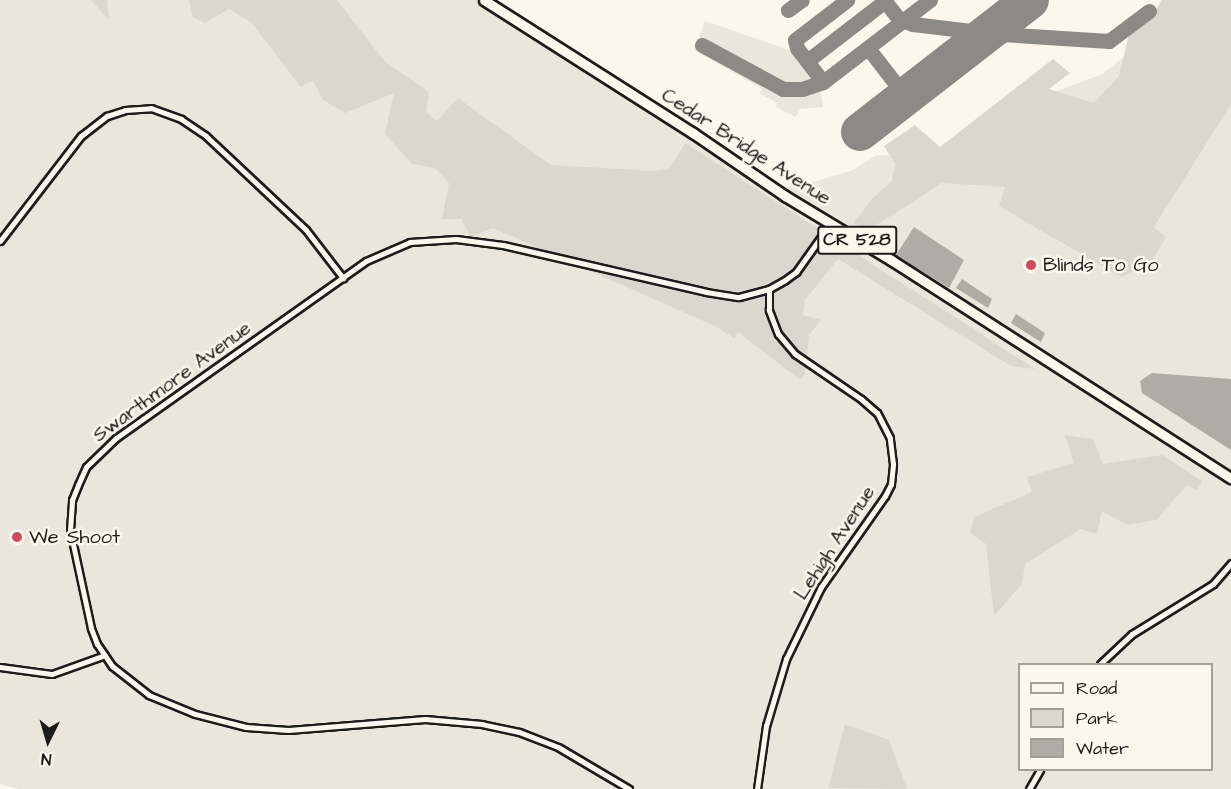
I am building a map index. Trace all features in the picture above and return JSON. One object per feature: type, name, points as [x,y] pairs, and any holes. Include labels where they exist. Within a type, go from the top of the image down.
[{"type":"main road","name":"Cedar Bridge Avenue","points":[[484,0],[1231,478]]},
{"type":"street","points":[[0,242],[81,136],[107,116],[125,110],[151,108],[182,119],[206,136],[306,230],[343,278]]},
{"type":"street","name":"Swarthmore Avenue","points":[[629,789],[558,747],[519,732],[482,723],[426,719],[288,730],[228,724],[149,695],[121,675],[105,655],[91,628],[82,598],[70,530],[72,500],[86,467],[116,438],[366,261],[410,242],[456,239],[503,245],[706,292],[739,297],[769,289],[796,272],[823,234],[834,226]]},
{"type":"street","name":"Lehigh Avenue","points":[[757,789],[766,726],[786,659],[821,587],[885,496],[891,483],[893,464],[890,438],[877,413],[861,399],[795,354],[778,334],[769,310],[769,289]]},
{"type":"street","points":[[1101,663],[1132,634],[1213,584],[1231,563]]},
{"type":"street","points":[[0,667],[52,674],[105,655]]},
{"type":"street","points":[[1029,789],[1039,771]]},
{"type":"shaded area","points":[[0,0],[486,0],[774,189],[810,183],[853,170],[877,155],[920,155],[960,144],[1045,95],[1103,74],[1154,32],[1231,0],[1231,789],[18,789],[0,784]]},
{"type":"shaded area","points":[[705,21],[795,52],[820,83],[823,107],[800,109],[796,117],[776,107],[777,103],[760,94],[762,89],[694,50]]},
{"type":"green space","points":[[91,0],[107,0],[109,20]]},
{"type":"green space","points":[[189,0],[337,0],[385,62],[429,92],[426,112],[434,119],[437,121],[458,98],[551,165],[653,171],[670,168],[685,143],[1035,369],[1011,366],[838,259],[805,300],[803,315],[821,320],[809,335],[805,373],[800,380],[738,332],[734,338],[715,326],[493,228],[471,237],[461,219],[442,219],[449,183],[435,168],[412,164],[385,134],[394,93],[345,113],[323,100],[313,81],[301,87],[251,22],[229,9],[205,23],[193,17]]},
{"type":"green space","points":[[1162,0],[1231,0],[1231,104],[1154,227],[1166,237],[1146,270],[1137,270],[1121,277],[999,206],[1005,187],[942,183],[867,231],[854,223],[872,199],[892,181],[895,164],[884,146],[915,125],[940,147],[1053,59],[1070,73],[1049,89],[1094,103],[1119,76],[1130,30],[1153,15]]},
{"type":"green space","points":[[1065,435],[1093,439],[1103,464],[1162,455],[1202,481],[1197,490],[1187,485],[1156,520],[1127,525],[1102,511],[1097,534],[1081,529],[1025,564],[1022,584],[994,616],[986,544],[970,533],[974,517],[1032,492],[1027,477],[1074,463]]},
{"type":"green space","points":[[845,724],[889,740],[907,789],[828,788]]},
{"type":"water","points":[[914,227],[964,260],[949,288],[896,255]]},
{"type":"water","points":[[962,279],[992,299],[988,308],[956,288]]},
{"type":"water","points":[[1016,314],[1045,333],[1041,342],[1011,323]]},
{"type":"water","points":[[1152,373],[1231,379],[1231,450],[1142,393],[1140,381]]},
{"type":"taxiway","points":[[788,10],[802,0]]},
{"type":"taxiway","points":[[823,82],[797,48],[795,40],[847,0]]},
{"type":"taxiway","points":[[884,0],[899,19],[913,24],[987,33],[1109,41],[1149,11]]},
{"type":"taxiway","points":[[702,45],[783,89],[802,89],[823,82],[930,0]]},
{"type":"taxiway","points":[[807,61],[885,1]]},
{"type":"taxiway","points":[[868,48],[902,92],[910,92]]},
{"type":"runway","points":[[860,132],[1030,0]]},
{"type":"place","name":"Blinds To Go","points":[[1031,265]]},
{"type":"place","name":"We Shoot","points":[[17,537]]}]
